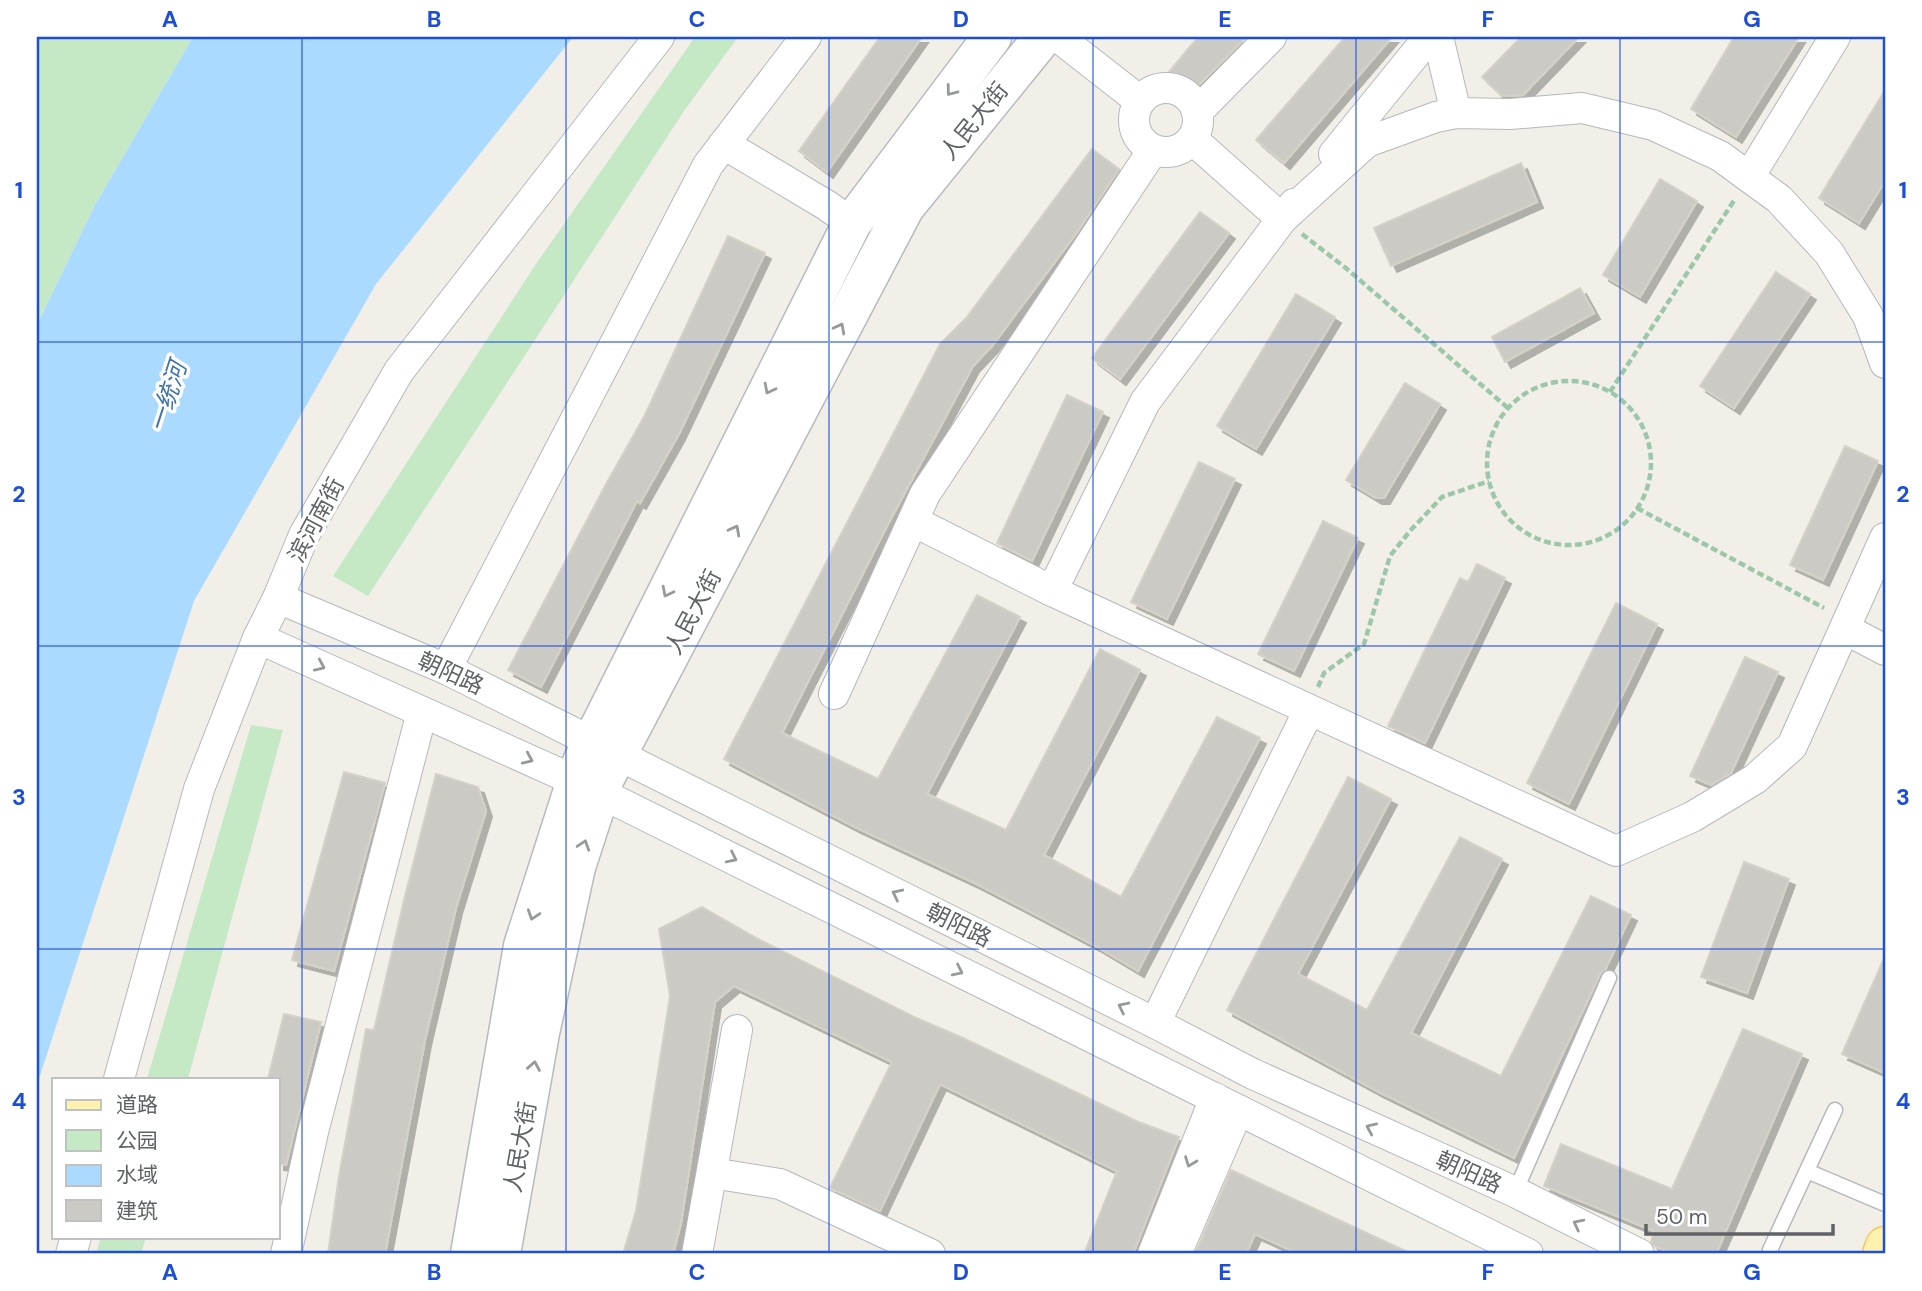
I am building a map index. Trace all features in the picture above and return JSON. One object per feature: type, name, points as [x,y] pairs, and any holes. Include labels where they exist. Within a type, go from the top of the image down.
[{"type":"main road","points":[[1882,1254],[1885,1246]]},
{"type":"street","name":"滨河南街","points":[[119,1078],[199,789],[258,638],[304,535],[400,371],[659,37]]},
{"type":"street","points":[[446,669],[708,165],[806,37]]},
{"type":"street","name":"人民大街","points":[[470,1254],[523,946],[588,787],[852,223],[992,37]]},
{"type":"street","name":"人民大街","points":[[605,748],[905,207],[1043,37]]},
{"type":"street","points":[[1058,37],[1140,101]]},
{"type":"street","points":[[1271,37],[1194,125],[1181,148],[1167,152],[1153,150],[1141,141],[1135,129],[1134,114],[1140,101],[1150,92],[1165,88],[1178,90],[1190,99],[1194,125],[1282,219]]},
{"type":"street","points":[[1052,591],[1144,402],[1282,219],[1353,144],[1429,37]]},
{"type":"street","points":[[1438,37],[1456,113]]},
{"type":"street","points":[[1749,177],[1835,37]]},
{"type":"street","points":[[1353,144],[1367,142],[1436,117],[1456,113],[1510,114],[1582,108],[1653,125],[1720,156],[1779,199],[1829,253],[1868,316],[1885,363]]},
{"type":"street","points":[[724,144],[852,223]]},
{"type":"street","points":[[834,694],[925,494],[1153,150]]},
{"type":"street","points":[[913,521],[1052,591],[1616,851],[1692,817],[1755,779],[1792,746],[1885,538]]},
{"type":"street","name":"朝阳路","points":[[278,598],[446,669],[1253,1074],[1515,1192],[1639,1254]]},
{"type":"street","points":[[1846,625],[1885,650]]},
{"type":"street","points":[[258,638],[588,787],[1528,1254]]},
{"type":"street","points":[[1155,1023],[1309,710]]},
{"type":"street","points":[[286,1254],[313,1132],[422,712]]},
{"type":"street","name":"人民大街","points":[[501,1254],[540,1033],[576,867],[588,787]]},
{"type":"street","points":[[697,1254],[737,1030]]},
{"type":"street","points":[[1153,1254],[1226,1104]]},
{"type":"street","points":[[1176,1254],[1226,1104]]},
{"type":"street","points":[[712,1173],[780,1184],[930,1254]]},
{"type":"lane","points":[[1515,1192],[1609,978]]},
{"type":"lane","points":[[1770,1250],[1835,1110]]},
{"type":"lane","points":[[1807,1171],[1885,1204]]},
{"type":"path","points":[[1610,392],[1749,177]]},
{"type":"path","points":[[1282,219],[1347,269],[1508,408]]},
{"type":"path","points":[[1557,381],[1588,383],[1610,392],[1629,406],[1638,419],[1650,448],[1649,480],[1637,509],[1620,526],[1599,539],[1566,545],[1534,538],[1508,518],[1498,505],[1489,481],[1486,458],[1495,426],[1508,408],[1527,392],[1557,381]]},
{"type":"path","points":[[1309,710],[1324,673],[1364,644],[1390,556],[1442,497],[1489,481]]},
{"type":"path","points":[[1637,509],[1846,625]]},
{"type":"green space","points":[[37,37],[193,37],[95,205],[37,325]]},
{"type":"green space","points":[[695,37],[738,37],[684,111],[368,596],[333,576],[536,264]]},
{"type":"green space","points":[[251,725],[283,730],[188,1078],[147,1078]]},
{"type":"green space","points":[[101,1238],[146,1238],[141,1254],[96,1254]]},
{"type":"water","name":"一统河","points":[[193,37],[573,37],[376,284],[194,601],[37,1085],[37,325],[95,205]]},
{"type":"building","points":[[880,37],[922,37],[827,172],[799,151]]},
{"type":"building","points":[[1198,37],[1246,37],[1192,92],[1168,73]]},
{"type":"building","points":[[1345,37],[1392,37],[1284,163],[1256,140]]},
{"type":"building","points":[[1521,37],[1579,37],[1523,95],[1502,96],[1482,77]]},
{"type":"building","points":[[1734,37],[1799,37],[1736,137],[1691,109]]},
{"type":"building","points":[[1885,90],[1885,181],[1859,223],[1819,198]]},
{"type":"building","points":[[1092,149],[1119,169],[1075,235],[992,346],[973,366],[888,524],[782,733],[878,779],[977,595],[1020,617],[927,794],[1006,830],[1100,649],[1140,670],[1044,855],[1121,897],[1217,717],[1260,738],[1138,971],[977,884],[855,827],[724,759],[940,344],[967,317]]},
{"type":"building","points":[[1521,163],[1537,202],[1391,266],[1374,228]]},
{"type":"building","points":[[1660,179],[1697,201],[1640,297],[1603,275]]},
{"type":"building","points":[[1200,212],[1229,233],[1120,379],[1092,358]]},
{"type":"building","points":[[728,236],[765,253],[679,434],[640,503],[637,501],[541,687],[508,670],[645,415]]},
{"type":"building","points":[[1776,272],[1810,294],[1734,408],[1700,386]]},
{"type":"building","points":[[1580,288],[1594,313],[1505,362],[1492,337]]},
{"type":"building","points":[[1296,294],[1335,317],[1256,449],[1217,426]]},
{"type":"building","points":[[1405,383],[1440,404],[1384,498],[1376,498],[1346,480]]},
{"type":"building","points":[[1067,395],[1103,412],[1032,561],[997,543]]},
{"type":"building","points":[[1845,446],[1878,461],[1823,580],[1790,565]]},
{"type":"building","points":[[1199,462],[1235,479],[1167,619],[1131,602]]},
{"type":"building","points":[[1323,521],[1358,538],[1294,671],[1258,654]]},
{"type":"building","points":[[1477,564],[1505,578],[1425,743],[1388,726],[1460,578],[1468,582]]},
{"type":"building","points":[[1616,603],[1657,624],[1569,804],[1527,783]]},
{"type":"building","points":[[1745,657],[1778,672],[1731,773],[1711,785],[1690,776]]},
{"type":"building","points":[[344,772],[385,783],[334,971],[292,960]]},
{"type":"building","points":[[436,774],[478,787],[486,811],[456,908],[425,1040],[385,1254],[328,1254],[339,1176],[366,1029],[374,1030]]},
{"type":"building","points":[[1348,777],[1391,799],[1298,974],[1367,1010],[1460,837],[1502,859],[1411,1033],[1501,1076],[1591,896],[1631,915],[1605,970],[1600,974],[1514,1158],[1379,1092],[1227,1010]]},
{"type":"building","points":[[1744,862],[1789,879],[1747,993],[1701,977]]},
{"type":"building","points":[[702,907],[760,940],[914,1017],[1136,1121],[1179,1137],[1133,1254],[1084,1254],[1117,1171],[940,1084],[880,1211],[830,1188],[892,1062],[734,986],[715,1002],[681,1223],[673,1254],[623,1254],[636,1211],[670,996],[659,929]]},
{"type":"building","points":[[1885,956],[1885,1073],[1842,1054]]},
{"type":"building","points":[[284,1014],[321,1022],[286,1165],[280,1164],[280,1078],[268,1078]]},
{"type":"building","points":[[1743,1029],[1802,1054],[1716,1254],[1673,1254],[1654,1246],[1651,1242],[1654,1231],[1544,1186],[1561,1144],[1672,1189]]},
{"type":"building","points":[[1231,1170],[1412,1254],[1299,1254],[1255,1234],[1246,1254],[1195,1254]]}]
